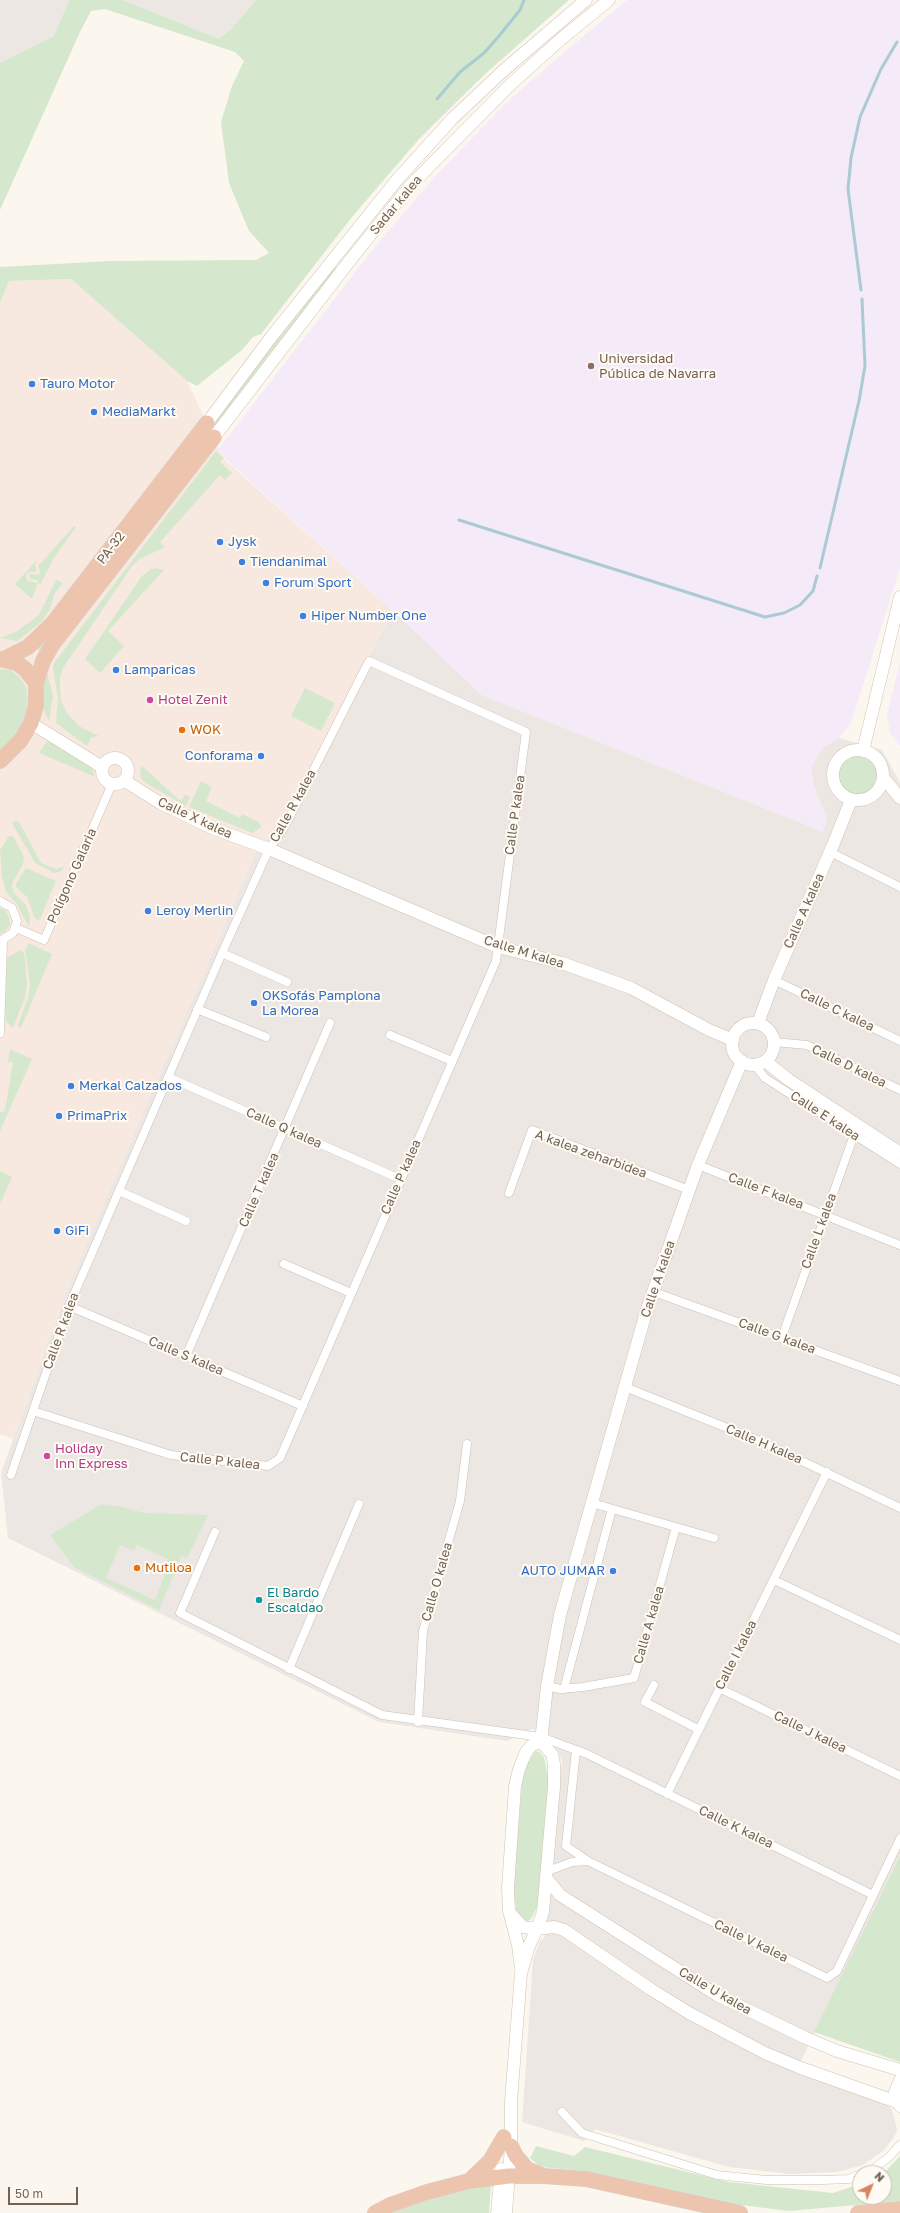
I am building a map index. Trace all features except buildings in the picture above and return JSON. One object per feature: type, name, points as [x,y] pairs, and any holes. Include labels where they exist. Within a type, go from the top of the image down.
[{"type":"highway","name":"PA-32","points":[[2,659],[28,647],[53,623],[207,423]]},
{"type":"highway","name":"PA-32","points":[[36,683],[43,661],[52,645],[214,437]]},
{"type":"highway","name":"PA-32","points":[[2,659],[17,663],[25,669],[36,683]]},
{"type":"highway","points":[[0,761],[20,740],[31,723],[36,705],[36,683]]},
{"type":"highway","points":[[468,2181],[490,2161],[508,2141],[516,2156],[527,2169],[542,2176]]},
{"type":"highway","points":[[374,2213],[427,2192],[468,2181],[542,2176],[586,2179],[740,2213]]},
{"type":"highway","points":[[858,2213],[900,2208]]},
{"type":"street","name":"Sadar kalea","points":[[207,423],[332,259],[396,181],[452,119],[504,70],[586,0]]},
{"type":"street","name":"Sadar kalea","points":[[214,437],[344,268],[410,186],[466,127],[561,39],[609,0]]},
{"type":"street","points":[[332,259],[344,268]]},
{"type":"street","points":[[863,751],[900,597]]},
{"type":"street","name":"Calle R kalea","points":[[11,1475],[69,1306],[197,1009],[269,849],[285,826],[369,662]]},
{"type":"street","name":"Calle P kalea","points":[[33,1412],[171,1455],[268,1466],[280,1458],[496,961],[526,732],[369,662]]},
{"type":"street","points":[[31,723],[102,767],[104,779],[112,784],[119,784],[125,781],[129,773],[124,761],[117,758],[109,759],[102,767]]},
{"type":"street","points":[[850,751],[863,751],[874,756],[881,765],[883,777],[880,787],[874,794],[863,800],[851,800],[839,792],[832,777],[834,765],[839,757],[850,751]]},
{"type":"street","points":[[883,777],[900,798]]},
{"type":"street","name":"Calle X kalea","points":[[125,781],[160,803],[212,828],[269,849]]},
{"type":"street","name":"Polígono Galaria","points":[[16,928],[44,940],[112,784]]},
{"type":"street","points":[[874,794],[888,794],[900,798]]},
{"type":"street","name":"Calle A kalea","points":[[758,1023],[774,980],[851,800]]},
{"type":"street","name":"Calle M kalea","points":[[269,849],[498,947],[562,963],[631,988],[709,1030],[733,1040]]},
{"type":"street","points":[[830,852],[900,887]]},
{"type":"street","points":[[0,900],[12,908],[16,914],[16,928],[8,938],[1,941],[0,1033]]},
{"type":"street","points":[[222,953],[287,982]]},
{"type":"street","name":"Calle C kalea","points":[[774,980],[900,1040]]},
{"type":"street","points":[[197,1009],[266,1037]]},
{"type":"street","points":[[754,1062],[770,1056],[774,1042],[768,1030],[758,1023],[745,1025],[739,1028],[733,1040],[734,1052],[789,1080],[857,1131],[900,1153]]},
{"type":"street","name":"Calle T kalea","points":[[186,1356],[330,1024]]},
{"type":"street","points":[[390,1035],[452,1061]]},
{"type":"street","name":"Calle D kalea","points":[[774,1042],[807,1045],[900,1090]]},
{"type":"street","name":"Calle A kalea","points":[[541,1739],[547,1686],[560,1614],[647,1309],[698,1165],[754,1062]]},
{"type":"street","name":"Calle Q kalea","points":[[168,1076],[400,1179]]},
{"type":"street","name":"A kalea zeharbidea","points":[[509,1193],[532,1130],[689,1190]]},
{"type":"street","name":"Calle E kalea","points":[[857,1131],[900,1164]]},
{"type":"street","name":"Calle L kalea","points":[[782,1337],[825,1214],[857,1131]]},
{"type":"street","name":"Calle F kalea","points":[[698,1165],[825,1214],[900,1245]]},
{"type":"street","points":[[119,1191],[186,1220]]},
{"type":"street","points":[[284,1264],[351,1293]]},
{"type":"street","name":"Calle G kalea","points":[[654,1292],[782,1337],[900,1381]]},
{"type":"street","name":"Calle S kalea","points":[[69,1306],[303,1406]]},
{"type":"street","name":"Calle H kalea","points":[[625,1387],[762,1442],[900,1508]]},
{"type":"street","name":"Calle O kalea","points":[[418,1722],[423,1631],[460,1501],[467,1444]]},
{"type":"street","name":"Calle I kalea","points":[[667,1794],[827,1472]]},
{"type":"street","points":[[592,1503],[714,1538]]},
{"type":"street","points":[[289,1669],[359,1504]]},
{"type":"street","points":[[564,1689],[612,1509]]},
{"type":"street","name":"Calle A kalea","points":[[547,1686],[564,1689],[634,1678],[676,1527]]},
{"type":"street","points":[[215,1532],[180,1613],[382,1715],[418,1722],[541,1739],[552,1754],[554,1764],[548,1875],[543,1912],[529,1946],[521,1973]]},
{"type":"street","points":[[774,1580],[900,1640]]},
{"type":"street","points":[[654,1686],[645,1702],[698,1729]]},
{"type":"street","name":"Calle J kalea","points":[[719,1688],[900,1776]]},
{"type":"street","points":[[497,2213],[500,2179],[508,2141],[521,1973],[518,1945],[509,1911],[508,1888],[515,1786],[519,1769],[526,1752],[532,1745],[541,1739]]},
{"type":"street","name":"Calle K kalea","points":[[541,1739],[576,1750],[874,1895]]},
{"type":"street","name":"Calle V kalea","points":[[576,1750],[566,1846],[588,1861],[827,1978],[837,1971],[874,1895]]},
{"type":"street","points":[[874,1895],[900,1839]]},
{"type":"street","points":[[548,1875],[572,1862],[588,1861]]},
{"type":"street","name":"Calle U kalea","points":[[548,1875],[560,1895],[717,1995],[806,2038],[844,2053],[900,2070]]},
{"type":"street","points":[[509,1911],[523,1927],[537,1929],[554,1927],[564,1930],[652,1990],[695,2016],[765,2053],[899,2104]]},
{"type":"street","points":[[899,2104],[895,2092],[900,2080]]},
{"type":"street","points":[[562,2112],[582,2133],[717,2175],[766,2180],[823,2180],[852,2177]]},
{"type":"street","points":[[879,2165],[888,2158],[900,2145]]},
{"type":"street","points":[[500,2179],[503,2189],[502,2213]]},
{"type":"street","points":[[500,2179],[506,2213]]},
{"type":"shaded area","points":[[0,0],[69,0],[54,36],[0,63]]},
{"type":"shaded area","points":[[123,0],[256,0],[232,28],[219,39]]},
{"type":"shaded area","name":"Universidad Pública de Navarra","points":[[627,0],[900,0],[900,568],[851,723],[839,738],[822,748],[811,767],[814,786],[827,820],[823,832],[481,695],[393,611],[217,451],[374,248],[433,179],[504,105]]},
{"type":"shaded area","points":[[71,279],[187,381],[223,458],[393,611],[281,821],[256,852],[69,1284],[13,1439],[0,1434],[0,303],[9,281]]},
{"type":"shaded area","points":[[393,611],[419,635],[822,832],[827,820],[814,786],[811,767],[822,748],[839,738],[882,750],[900,782],[900,1856],[796,2071],[848,2091],[884,2101],[892,2110],[897,2130],[894,2137],[884,2150],[863,2165],[852,2165],[852,2168],[837,2172],[790,2174],[729,2167],[595,2129],[584,2141],[522,2122],[533,1960],[539,1943],[546,1935],[562,1762],[553,1736],[532,1729],[507,1741],[379,1722],[8,1538],[1,1473],[69,1284],[256,852],[281,821]]},
{"type":"shaded area","points":[[900,662],[900,746],[890,733],[887,715]]},
{"type":"green space","points":[[69,0],[123,0],[219,39],[232,28],[256,0],[569,0],[484,75],[419,139],[352,217],[261,334],[253,337],[242,350],[197,386],[187,381],[71,279],[9,281],[0,303],[0,267],[110,261],[256,260],[269,253],[249,231],[229,183],[221,122],[232,86],[244,61],[235,52],[105,9],[91,11],[80,32],[0,210],[0,63],[54,36]]},
{"type":"green space","points":[[333,266],[337,269],[41,652],[35,648]]},
{"type":"green space","points":[[216,451],[224,458],[220,462],[232,473],[225,480],[220,475],[160,542],[165,547],[138,560],[132,566],[63,668],[60,678],[61,701],[67,713],[79,726],[99,736],[91,738],[87,746],[56,723],[58,698],[53,668],[54,663]]},
{"type":"green space","points":[[74,526],[76,527],[54,558],[40,585],[37,580],[30,579],[29,574],[37,575],[40,573],[38,563],[40,564]]},
{"type":"green space","points":[[37,560],[35,565],[37,572],[28,572],[26,577],[28,581],[38,583],[32,599],[15,584]]},
{"type":"green space","points":[[156,568],[164,570],[108,631],[124,646],[100,673],[85,659],[142,576],[151,569]]},
{"type":"green space","points":[[56,580],[63,583],[55,593],[49,611],[41,622],[17,641],[0,638],[17,631],[39,615]]},
{"type":"green space","points":[[0,669],[11,670],[20,678],[26,687],[28,702],[24,719],[13,737],[0,751]]},
{"type":"green space","points":[[46,670],[53,695],[49,721],[43,709],[42,682]]},
{"type":"green space","points":[[305,688],[335,703],[321,731],[291,716]]},
{"type":"green space","points":[[47,741],[54,743],[83,761],[92,768],[95,777],[39,753]]},
{"type":"green space","points":[[858,756],[866,758],[872,762],[876,768],[878,776],[876,784],[872,790],[866,794],[858,796],[850,794],[844,790],[840,784],[838,776],[840,768],[844,762],[850,758]]},
{"type":"green space","points":[[141,765],[178,799],[182,800],[185,794],[190,797],[186,806],[144,782],[140,776]]},
{"type":"green space","points":[[201,781],[212,787],[206,801],[240,818],[242,814],[259,822],[261,827],[252,833],[189,807]]},
{"type":"green space","points":[[18,820],[41,863],[56,869],[64,866],[62,871],[54,873],[35,863],[12,823]]},
{"type":"green space","points":[[9,836],[13,836],[24,857],[23,864],[12,883],[12,887],[14,893],[26,905],[30,917],[29,927],[16,903],[6,892],[2,877],[0,850]]},
{"type":"green space","points":[[26,868],[56,881],[39,921],[34,917],[27,897],[16,887],[16,884]]},
{"type":"green space","points":[[0,908],[5,910],[9,917],[10,924],[5,932],[0,934]]},
{"type":"green space","points":[[29,943],[52,954],[21,1028],[18,1026],[28,998],[30,983],[25,950]]},
{"type":"green space","points":[[20,950],[24,953],[27,984],[25,997],[13,1028],[6,1022],[5,1011],[7,958]]},
{"type":"green space","points":[[10,1049],[32,1059],[0,1131],[0,1112],[5,1111],[13,1062],[8,1062]]},
{"type":"green space","points":[[0,1171],[12,1177],[0,1204]]},
{"type":"green space","points":[[100,1505],[118,1506],[145,1513],[208,1515],[187,1558],[181,1556],[159,1610],[74,1567],[50,1535]],"holes":[[[120,1545],[134,1551],[137,1545],[168,1559],[161,1573],[165,1575],[155,1600],[106,1578]]]},
{"type":"green space","points":[[535,1751],[539,1752],[544,1757],[549,1783],[540,1902],[531,1919],[526,1922],[517,1914],[513,1890],[523,1772]]},
{"type":"green space","points":[[900,1856],[900,2062],[814,2032]]},
{"type":"green space","points":[[536,2146],[574,2156],[585,2147],[729,2182],[833,2193],[852,2187],[852,2205],[856,2205],[789,2211],[725,2203],[584,2171],[540,2167],[530,2158]]},
{"type":"green space","points":[[900,2156],[900,2201],[892,2202],[892,2165]]},
{"type":"green space","points":[[491,2184],[489,2213],[390,2213],[463,2188]]},
{"type":"waterway","points":[[437,99],[460,72],[484,53],[499,36],[520,10],[524,0]]},
{"type":"waterway","points":[[861,290],[848,189],[851,158],[860,117],[881,69],[897,42]]},
{"type":"waterway","points":[[820,568],[859,401],[865,366],[862,299]]},
{"type":"waterway","points":[[459,520],[765,617],[784,613],[800,605],[813,591],[817,576]]},
{"type":"place","name":"Universidad Pública de Navarra","points":[[591,366]]},
{"type":"place","name":"Tauro Motor","points":[[32,384]]},
{"type":"place","name":"MediaMarkt","points":[[94,412]]},
{"type":"place","name":"Jysk","points":[[220,542]]},
{"type":"place","name":"Tiendanimal","points":[[242,562]]},
{"type":"place","name":"Forum Sport","points":[[266,583]]},
{"type":"place","name":"Hiper Number One","points":[[303,616]]},
{"type":"place","name":"Lamparicas","points":[[116,670]]},
{"type":"place","name":"Hotel Zenit","points":[[150,700]]},
{"type":"place","name":"WOK","points":[[182,730]]},
{"type":"place","name":"Conforama","points":[[261,756]]},
{"type":"place","name":"Leroy Merlin","points":[[148,911]]},
{"type":"place","name":"OKSofás Pamplona La Morea","points":[[254,1003]]},
{"type":"place","name":"Merkal Calzados","points":[[71,1086]]},
{"type":"place","name":"PrimaPrix","points":[[59,1116]]},
{"type":"place","name":"GiFi","points":[[57,1231]]},
{"type":"place","name":"Holiday Inn Express","points":[[47,1456]]},
{"type":"place","name":"Mutiloa","points":[[137,1568]]},
{"type":"place","name":"AUTO JUMAR","points":[[613,1571]]},
{"type":"place","name":"El Bardo Escaldao","points":[[259,1600]]}]
